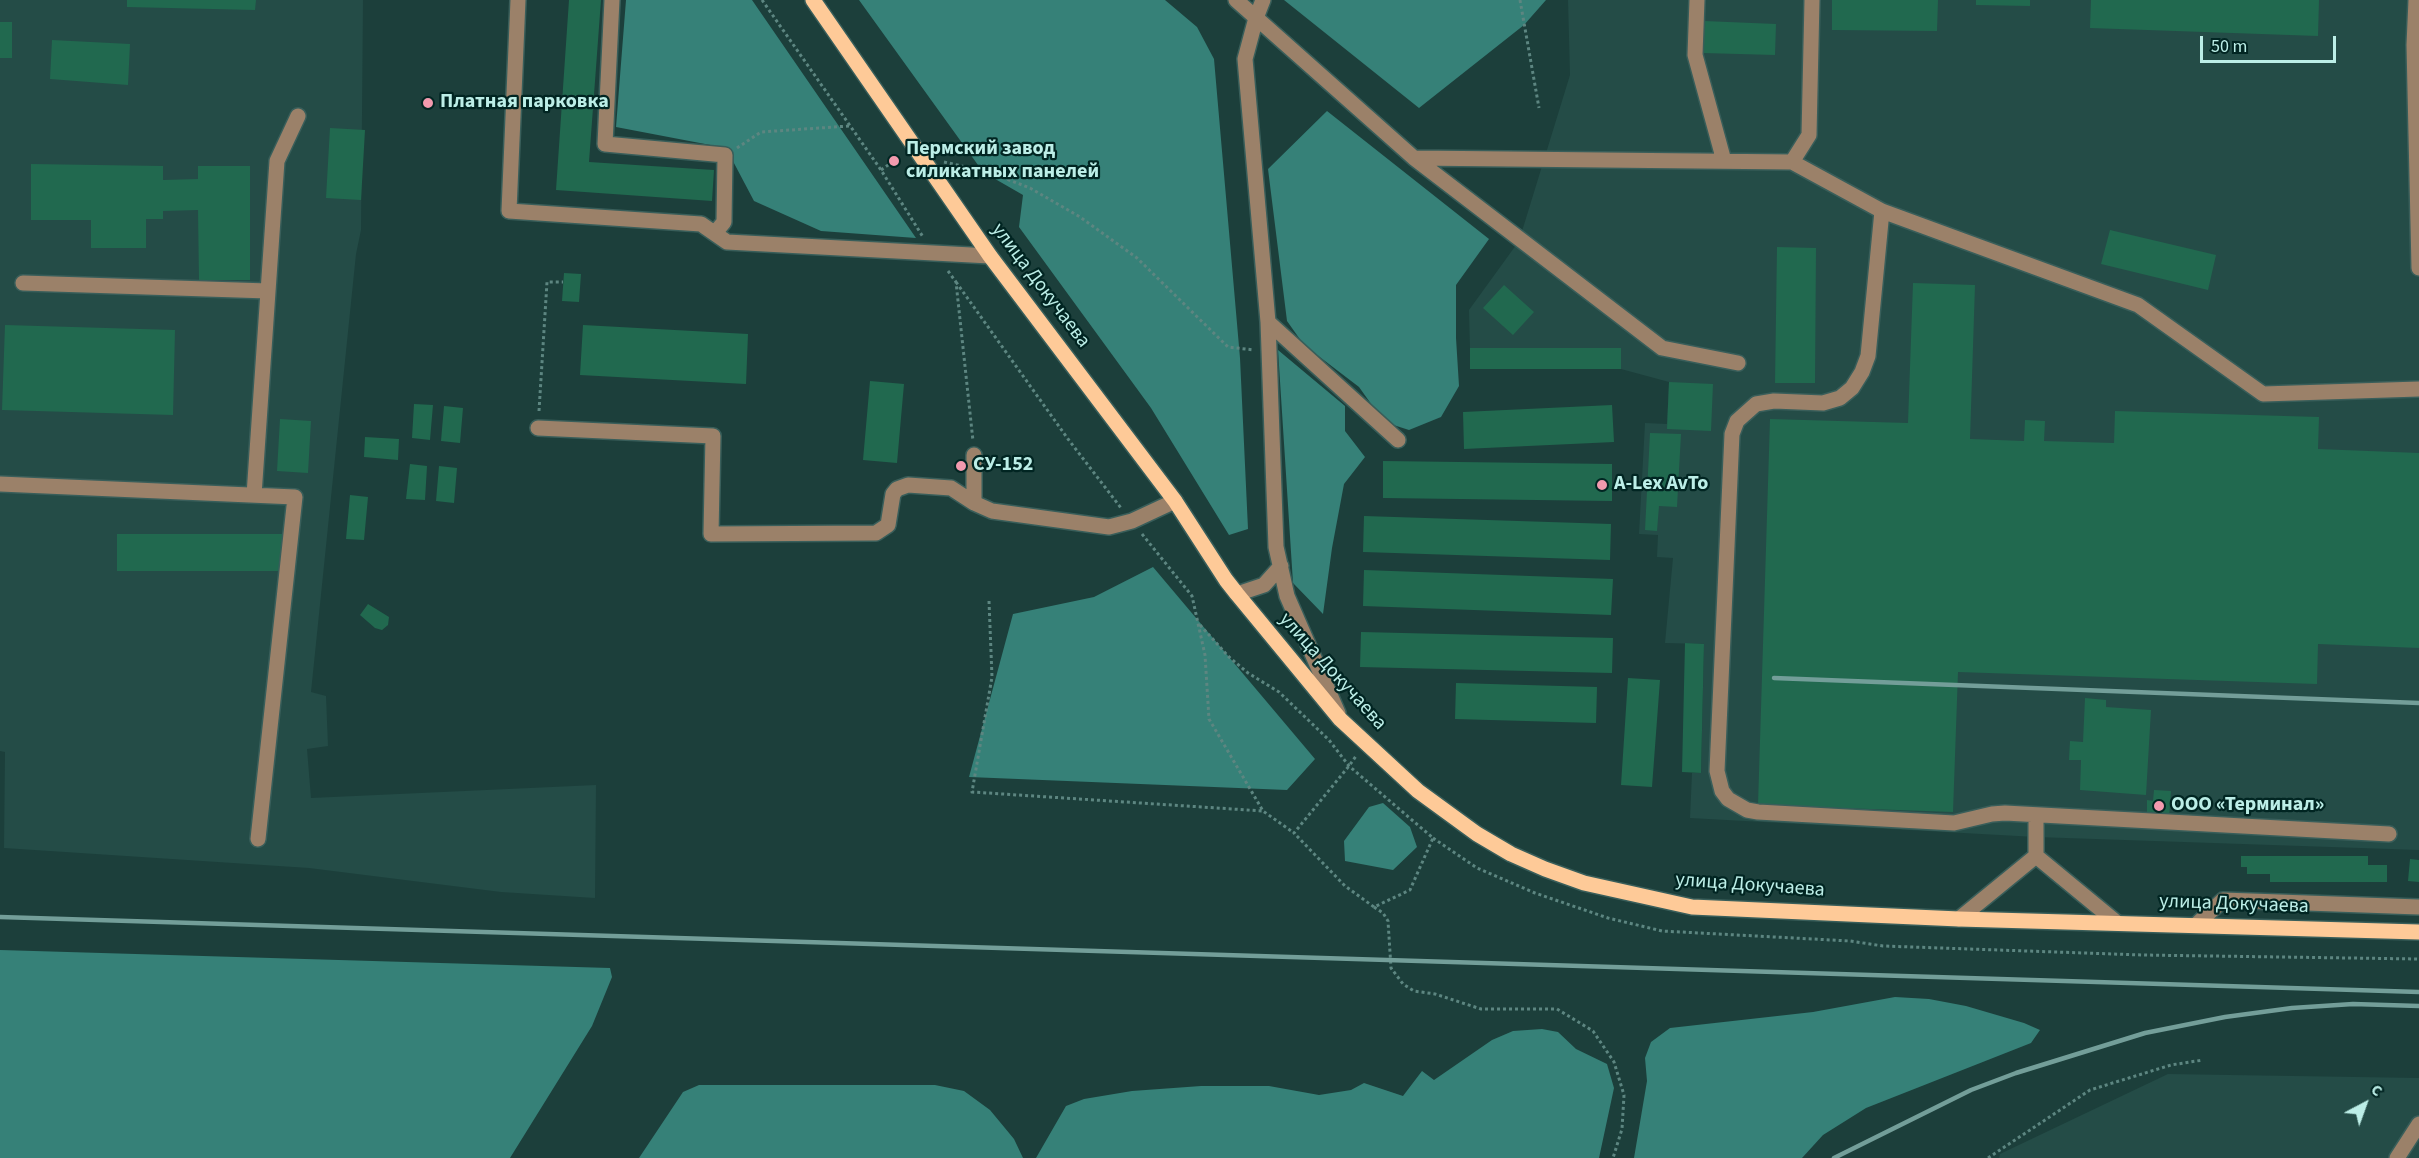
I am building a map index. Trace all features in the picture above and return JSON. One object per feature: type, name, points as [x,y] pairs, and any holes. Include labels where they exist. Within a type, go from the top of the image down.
[{"type":"main road","name":"улица Докучаева","points":[[813,0],[990,256],[1175,501],[1237,594],[1340,719],[1418,791],[1477,834],[1511,854],[1584,883],[1692,907],[1959,919],[2419,932]]},
{"type":"street","points":[[518,0],[509,211],[701,224],[727,242],[990,256]]},
{"type":"street","points":[[612,0],[605,144],[725,155],[724,222],[715,234]]},
{"type":"street","points":[[1236,0],[1414,158],[1662,348],[1738,363]]},
{"type":"street","points":[[1263,0],[1245,59],[1268,322],[1276,547],[1287,596],[1340,719]]},
{"type":"street","points":[[1697,0],[1695,55],[1724,162]]},
{"type":"street","points":[[1792,162],[1809,135],[1812,0]]},
{"type":"street","points":[[2416,0],[2419,268]]},
{"type":"street","points":[[254,495],[277,161],[298,116]]},
{"type":"street","points":[[1414,158],[1792,162],[1882,211],[2138,305],[2263,394],[2419,389]]},
{"type":"street","points":[[1882,211],[1868,356],[1852,388],[1840,398],[1823,403],[1774,401],[1756,405],[1737,421],[1732,434],[1718,782],[1728,800],[1747,810],[1758,812],[1954,823],[1992,814],[2389,834]]},
{"type":"street","points":[[23,283],[268,291]]},
{"type":"street","points":[[1268,322],[1398,440]]},
{"type":"street","points":[[538,428],[713,436],[711,534],[876,533],[888,525],[893,494],[897,489],[908,485],[951,488],[974,503],[992,511],[1108,527],[1132,521],[1175,501]]},
{"type":"street","points":[[974,455],[974,503]]},
{"type":"street","points":[[0,484],[295,497],[258,839]]},
{"type":"street","points":[[1237,594],[1264,585],[1281,566]]},
{"type":"street","points":[[2036,816],[2036,856]]},
{"type":"street","points":[[1959,919],[2036,856]]},
{"type":"street","points":[[2036,856],[2116,922]]},
{"type":"street","points":[[2197,924],[2223,900],[2419,907]]},
{"type":"street","points":[[2397,1158],[2419,1124]]},
{"type":"path","points":[[762,0],[881,170],[933,253],[956,282],[974,455]]},
{"type":"path","points":[[1520,0],[1539,108]]},
{"type":"path","points":[[725,155],[761,132],[849,126]]},
{"type":"path","points":[[923,157],[988,172],[1030,188],[1050,199],[1080,217],[1137,258],[1228,347],[1249,348],[1269,358]]},
{"type":"path","points":[[881,170],[894,161]]},
{"type":"path","points":[[538,428],[547,282],[563,282]]},
{"type":"path","points":[[989,602],[992,677],[972,792],[1263,811],[1294,833],[1345,886],[1383,913],[1388,921],[1391,968],[1403,984],[1414,991],[1435,994],[1481,1009],[1557,1009],[1593,1031],[1614,1062],[1624,1095],[1622,1129],[1613,1158]]},
{"type":"path","points":[[1198,623],[1229,657],[1248,673],[1279,692],[1329,740],[1349,766],[1432,838],[1410,890],[1374,907]]},
{"type":"path","points":[[1294,833],[1367,743]]},
{"type":"path","points":[[1988,1158],[2090,1090],[2171,1065],[2203,1060]]},
{"type":"shaded area","points":[[0,0],[363,0],[361,230],[356,254],[311,692],[326,696],[328,746],[307,749],[311,798],[596,785],[595,898],[501,892],[309,868],[4,848],[5,752],[0,751]]},
{"type":"shaded area","points":[[626,0],[752,0],[916,238],[821,231],[754,201],[726,148],[616,127]]},
{"type":"shaded area","points":[[859,0],[1165,0],[1197,27],[1214,59],[1240,358],[1248,529],[1229,535],[1151,408],[1019,227],[1023,195],[983,172]]},
{"type":"shaded area","points":[[1284,0],[1546,0],[1524,25],[1419,108]]},
{"type":"shaded area","points":[[1568,0],[2419,0],[2419,850],[2036,837],[1690,818],[1692,773],[1701,773],[1704,644],[1665,643],[1673,558],[1657,557],[1658,535],[1639,534],[1645,423],[1667,424],[1669,382],[1621,369],[1621,348],[1470,348],[1469,310],[1519,241],[1570,75]]},
{"type":"shaded area","points":[[1327,111],[1489,239],[1456,285],[1459,386],[1441,417],[1409,430],[1384,422],[1359,387],[1304,345],[1287,321],[1268,169]]},
{"type":"shaded area","points":[[1278,350],[1345,406],[1345,431],[1365,457],[1344,484],[1323,614],[1293,583]]},
{"type":"shaded area","points":[[1153,567],[1315,759],[1287,790],[969,777],[1013,614],[1094,597]]},
{"type":"shaded area","points":[[1383,803],[1410,827],[1417,847],[1393,870],[1345,861],[1344,841],[1369,807]]},
{"type":"shaded area","points":[[0,950],[610,968],[612,977],[592,1026],[510,1158],[0,1158]]},
{"type":"shaded area","points":[[1895,997],[1929,999],[1966,1006],[2040,1030],[2031,1043],[1866,1108],[1823,1135],[1802,1158],[1634,1158],[1647,1081],[1645,1058],[1651,1042],[1670,1028],[1813,1012]]},
{"type":"shaded area","points":[[1542,1029],[1558,1032],[1576,1049],[1607,1064],[1614,1088],[1599,1158],[1036,1158],[1066,1106],[1084,1099],[1132,1091],[1201,1086],[1269,1086],[1319,1095],[1351,1090],[1364,1083],[1403,1096],[1422,1071],[1434,1080],[1492,1040],[1513,1031]]},
{"type":"shaded area","points":[[2168,1074],[2419,1078],[2419,1158],[1999,1158],[2000,1154]]},
{"type":"shaded area","points":[[699,1085],[935,1085],[964,1091],[990,1110],[1014,1139],[1023,1158],[639,1158],[683,1092]]},
{"type":"building","points":[[127,0],[256,0],[255,10],[127,7]]},
{"type":"building","points":[[569,0],[601,0],[589,162],[714,170],[712,201],[556,190]]},
{"type":"building","points":[[1832,0],[1938,0],[1937,31],[1832,30]]},
{"type":"building","points":[[1976,0],[2030,0],[2030,6],[1976,5]]},
{"type":"building","points":[[2091,0],[2319,0],[2318,36],[2090,28]]},
{"type":"building","points":[[1704,21],[1776,24],[1775,55],[1703,53]]},
{"type":"building","points":[[0,22],[12,22],[12,58],[0,58]]},
{"type":"building","points":[[52,40],[130,44],[128,85],[50,79]]},
{"type":"building","points":[[330,128],[365,130],[361,200],[326,198]]},
{"type":"building","points":[[31,164],[163,166],[163,180],[198,179],[198,166],[250,166],[250,280],[199,280],[198,210],[163,211],[163,219],[146,219],[146,248],[91,248],[91,220],[31,220]]},
{"type":"building","points":[[2110,230],[2216,255],[2208,290],[2101,264]]},
{"type":"building","points":[[1777,247],[1816,248],[1815,383],[1775,383]]},
{"type":"building","points":[[564,273],[581,274],[579,302],[562,301]]},
{"type":"building","points":[[1913,283],[1975,285],[1970,439],[2024,441],[2025,420],[2045,421],[2044,441],[2114,443],[2115,411],[2319,417],[2318,449],[2419,453],[2419,648],[2318,644],[2317,684],[1958,672],[1953,812],[1758,805],[1770,419],[1908,423]]},
{"type":"building","points":[[1504,285],[1534,312],[1513,335],[1483,308]]},
{"type":"building","points":[[5,325],[175,330],[173,415],[2,410]]},
{"type":"building","points":[[583,325],[748,334],[746,384],[580,375]]},
{"type":"building","points":[[1470,348],[1621,348],[1621,369],[1470,369]]},
{"type":"building","points":[[870,381],[904,384],[897,463],[863,460]]},
{"type":"building","points":[[1669,382],[1713,384],[1711,431],[1667,429]]},
{"type":"building","points":[[414,404],[433,405],[430,440],[412,438]]},
{"type":"building","points":[[1612,405],[1614,442],[1464,449],[1463,412]]},
{"type":"building","points":[[444,406],[463,408],[460,443],[441,441]]},
{"type":"building","points":[[280,419],[311,421],[308,473],[277,471]]},
{"type":"building","points":[[1650,433],[1681,434],[1677,507],[1659,506],[1657,531],[1645,530]]},
{"type":"building","points":[[365,437],[399,439],[398,460],[364,457]]},
{"type":"building","points":[[1383,461],[1612,464],[1612,501],[1383,498]]},
{"type":"building","points":[[410,464],[427,466],[425,500],[406,499]]},
{"type":"building","points":[[439,466],[457,468],[454,503],[436,501]]},
{"type":"building","points":[[350,495],[368,497],[364,540],[346,539]]},
{"type":"building","points":[[1364,516],[1611,524],[1610,560],[1363,552]]},
{"type":"building","points":[[117,534],[283,534],[283,571],[117,571]]},
{"type":"building","points":[[1364,570],[1613,579],[1611,615],[1363,606]]},
{"type":"building","points":[[368,604],[389,617],[388,625],[382,630],[375,628],[360,615]]},
{"type":"building","points":[[1361,632],[1613,638],[1612,673],[1360,667]]},
{"type":"building","points":[[1685,643],[1704,644],[1701,773],[1682,772]]},
{"type":"building","points":[[1628,678],[1660,680],[1652,787],[1621,785]]},
{"type":"building","points":[[1456,683],[1597,687],[1596,723],[1455,719]]},
{"type":"building","points":[[2085,698],[2106,700],[2106,707],[2151,710],[2146,795],[2080,790],[2081,760],[2069,760],[2070,741],[2083,742]]},
{"type":"building","points":[[2154,790],[2171,791],[2169,818],[2147,817],[2147,800],[2153,801]]},
{"type":"building","points":[[2241,856],[2368,856],[2368,865],[2387,865],[2387,882],[2270,882],[2270,874],[2247,874],[2247,867],[2241,867]]},
{"type":"building","points":[[2410,859],[2419,860],[2419,882],[2408,881]]},
{"type":"railway","points":[[1774,678],[2419,703]]},
{"type":"railway","points":[[0,917],[2419,992]]},
{"type":"railway","points":[[1834,1158],[1971,1090],[2016,1073],[2145,1033],[2225,1017],[2292,1008],[2353,1004],[2419,1006]]},
{"type":"place","name":"Платная парковка","points":[[428,103]]},
{"type":"place","name":"Пермский завод силикатных панелей","points":[[894,161]]},
{"type":"place","name":"СУ-152","points":[[961,466]]},
{"type":"place","name":"A-Lex AvTo","points":[[1602,485]]},
{"type":"place","name":"ООО «Терминал»","points":[[2159,806]]}]
